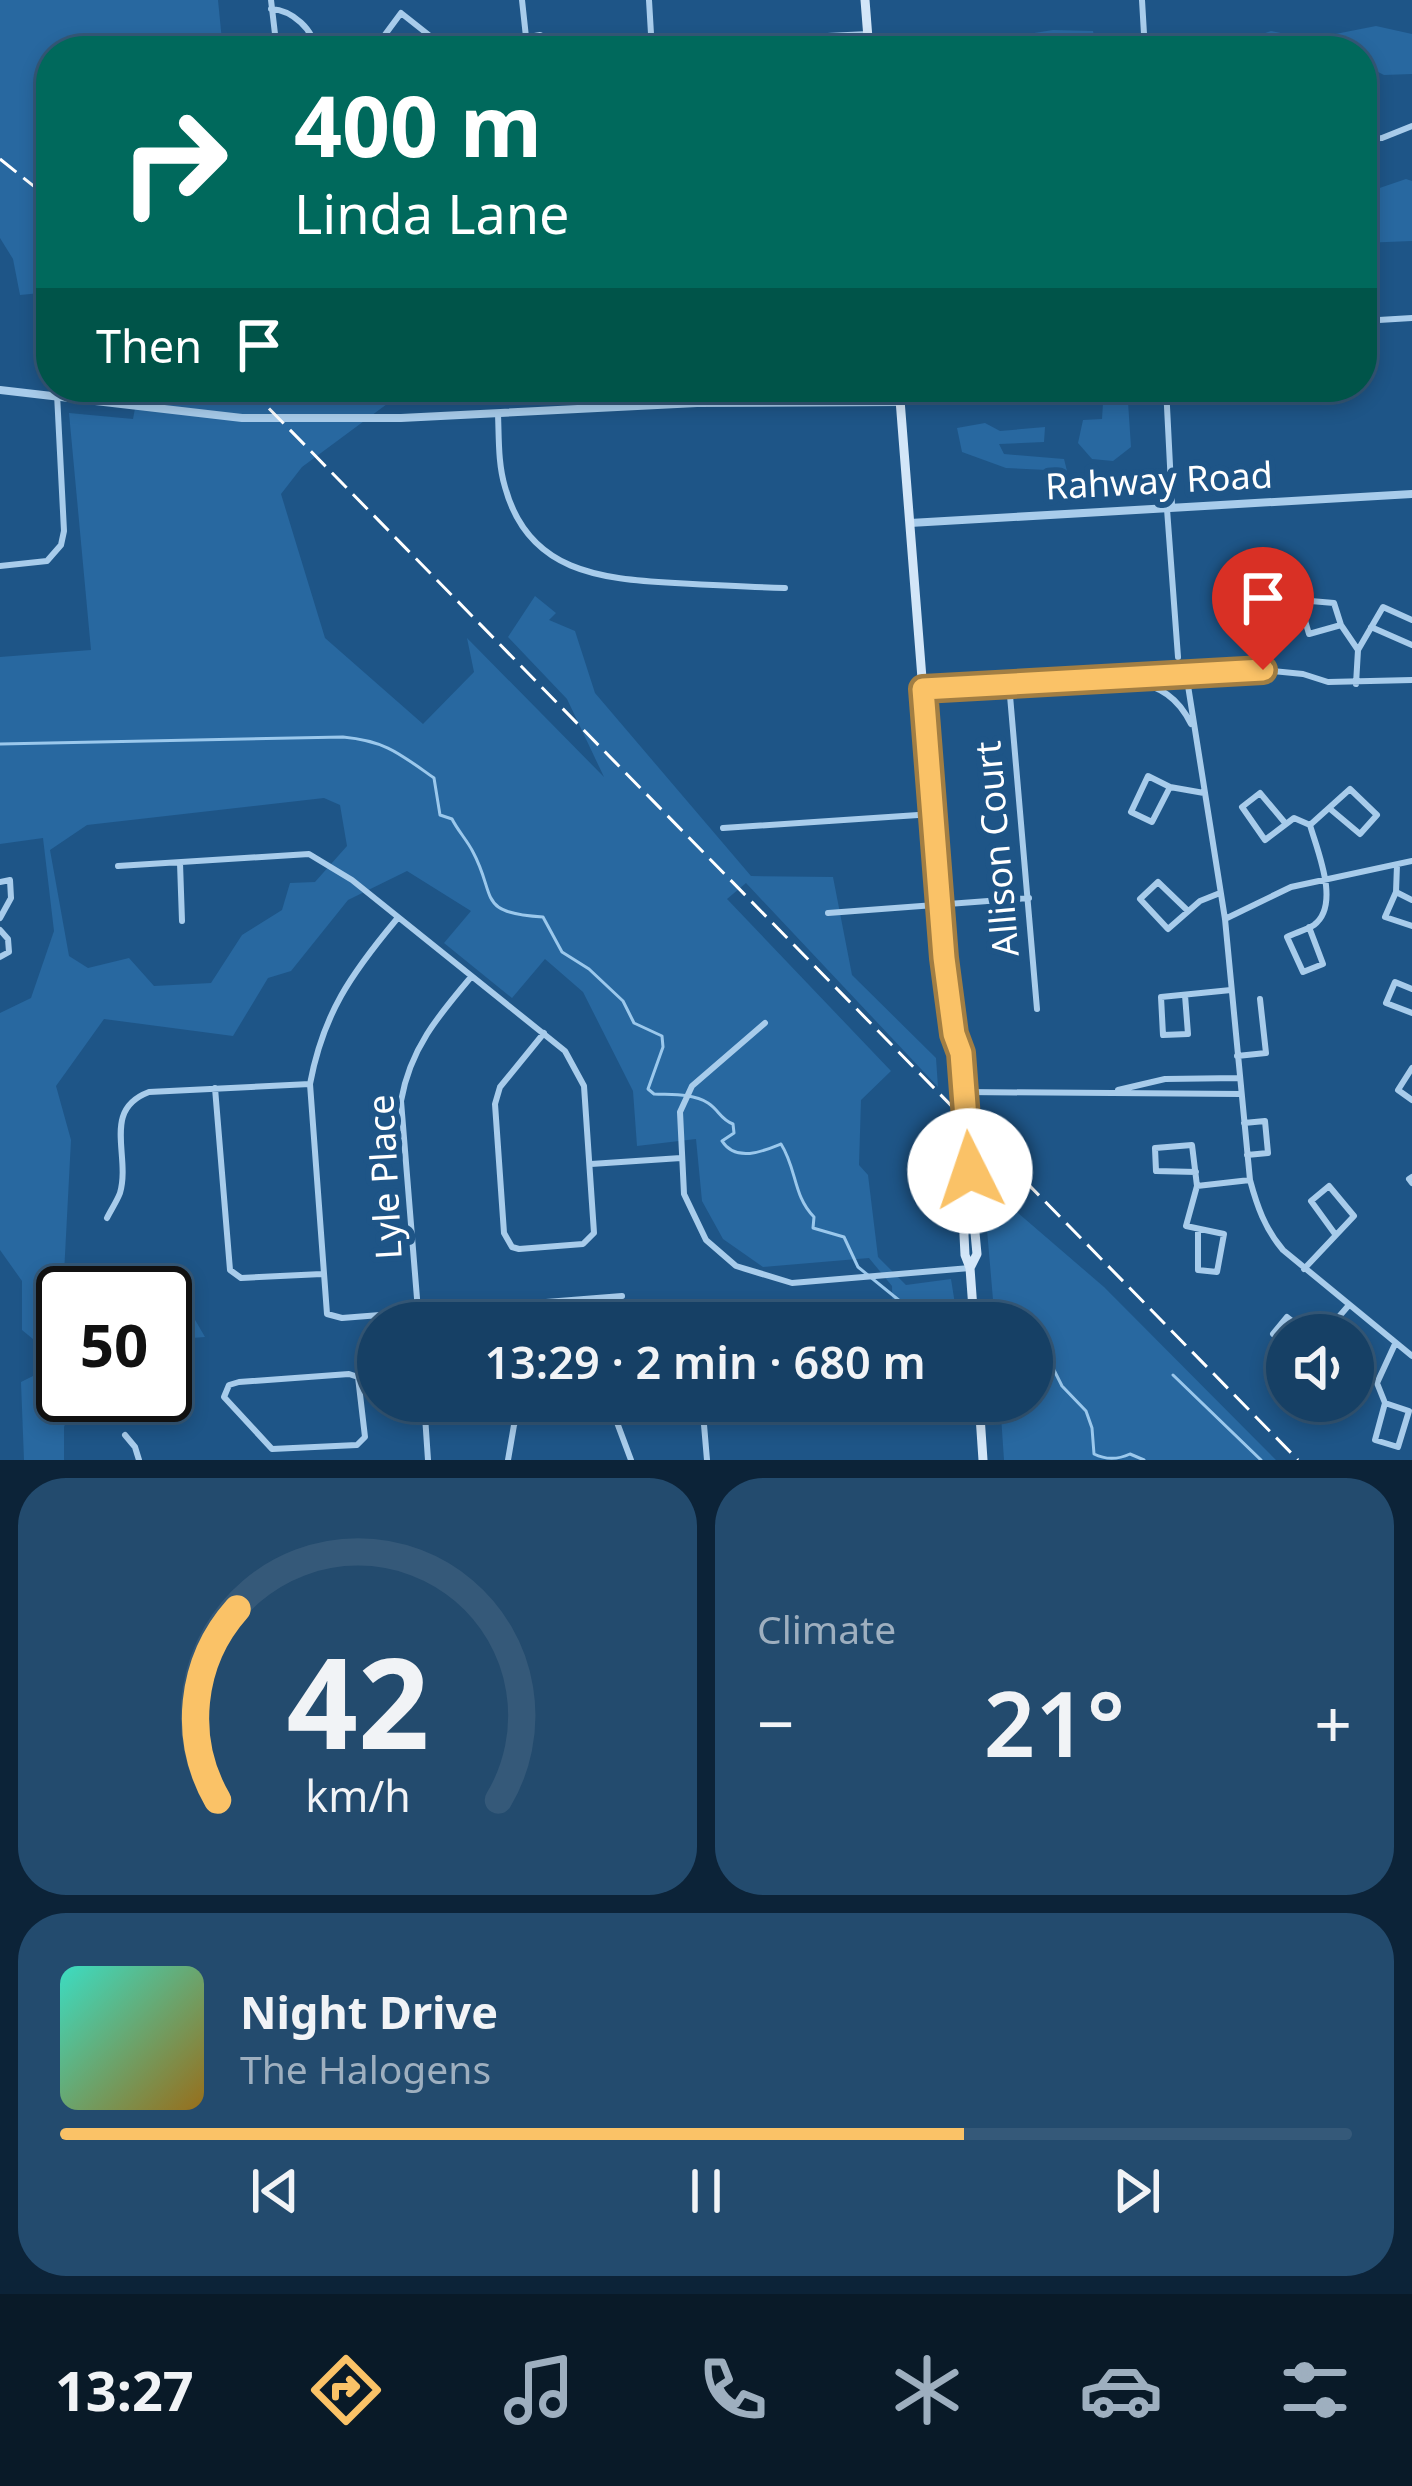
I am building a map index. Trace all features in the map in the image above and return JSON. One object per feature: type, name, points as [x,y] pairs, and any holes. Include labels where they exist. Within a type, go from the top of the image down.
[{"type":"main road","points":[[865,0],[868,34]]},
{"type":"main road","points":[[901,402],[954,1034],[965,1255],[973,1302]]},
{"type":"main road","points":[[954,1034],[964,1092],[977,1254],[970,1268]]},
{"type":"main road","points":[[980,1422],[983,1460]]},
{"type":"street","points":[[521,0],[526,36]]},
{"type":"street","points":[[649,0],[651,36]]},
{"type":"street","points":[[1142,0],[1144,36]]},
{"type":"street","points":[[275,36],[271,5],[293,14],[312,36]]},
{"type":"street","points":[[384,36],[400,13],[430,36]]},
{"type":"street","points":[[830,36],[868,34]]},
{"type":"street","points":[[1377,138],[1412,126]]},
{"type":"street","points":[[1377,320],[1412,318]]},
{"type":"street","points":[[0,390],[36,393]]},
{"type":"street","points":[[0,566],[47,561],[61,545],[57,402]]},
{"type":"street","points":[[119,402],[242,418],[498,414],[697,403],[901,402]]},
{"type":"street","points":[[1166,402],[1178,657]]},
{"type":"street","points":[[498,414],[500,462],[509,501],[528,534],[566,564],[610,579],[785,589]]},
{"type":"street","name":"Rahway Road","points":[[910,523],[1412,494]]},
{"type":"street","points":[[1341,625],[1309,634],[1299,600],[1334,603],[1341,625],[1358,650]]},
{"type":"street","points":[[1356,684],[1358,650],[1383,607],[1412,620]]},
{"type":"street","points":[[1371,627],[1412,645]]},
{"type":"street","points":[[923,689],[1288,671],[1328,682],[1412,680]]},
{"type":"street","points":[[1186,674],[1225,920],[1250,1180],[1271,1236],[1304,1269],[1412,1356]]},
{"type":"street","points":[[1123,677],[1153,686],[1176,700],[1189,719],[1197,750]]},
{"type":"street","name":"Allison Court","points":[[1009,684],[1037,1010]]},
{"type":"street","points":[[1170,787],[1152,822],[1131,812],[1148,776],[1170,787],[1204,793]]},
{"type":"street","points":[[1310,825],[1350,789],[1377,815],[1360,834],[1329,808]]},
{"type":"street","points":[[1286,824],[1260,794],[1242,807],[1265,839],[1286,824],[1294,818],[1310,825]]},
{"type":"street","points":[[723,827],[933,814]]},
{"type":"street","points":[[1309,927],[1323,964],[1304,972],[1287,937],[1324,913],[1325,881],[1310,825]]},
{"type":"street","points":[[118,866],[309,854],[352,880],[397,919],[544,1033],[565,1051],[584,1086],[594,1233],[583,1244],[519,1250],[504,1233],[495,1104],[500,1088],[544,1033]]},
{"type":"street","points":[[1225,920],[1273,894],[1412,861]]},
{"type":"street","points":[[180,862],[182,921]]},
{"type":"street","points":[[1397,866],[1396,892],[1385,917],[1412,926]]},
{"type":"street","points":[[0,883],[10,880],[12,890],[0,918]]},
{"type":"street","points":[[1187,910],[1158,882],[1140,899],[1168,929],[1187,910],[1220,892]]},
{"type":"street","points":[[1396,892],[1412,900]]},
{"type":"street","points":[[828,913],[1029,898]]},
{"type":"street","points":[[357,1315],[330,1317],[325,1309],[310,1084],[339,994],[397,919]]},
{"type":"street","points":[[0,930],[8,939],[9,952],[0,957]]},
{"type":"street","name":"Lyle Place","points":[[417,1302],[401,1101],[408,1066],[419,1043],[471,976]]},
{"type":"street","points":[[1412,988],[1395,982],[1386,1003],[1412,1013]]},
{"type":"street","points":[[1185,994],[1187,1034],[1163,1035],[1161,997],[1185,994],[1231,990]]},
{"type":"street","points":[[1237,1057],[1266,1053],[1260,999]]},
{"type":"street","points":[[765,1023],[688,1091],[684,1101],[679,1124],[684,1194],[706,1240],[736,1266],[792,1283],[970,1268]]},
{"type":"street","points":[[1411,1070],[1398,1090],[1412,1100]]},
{"type":"street","points":[[1108,1094],[1165,1079],[1239,1078]]},
{"type":"street","points":[[107,1218],[121,1190],[120,1118],[129,1102],[148,1092],[310,1084]]},
{"type":"street","points":[[215,1088],[230,1270],[241,1279],[322,1274]]},
{"type":"street","points":[[964,1092],[1241,1094]]},
{"type":"street","points":[[1244,1123],[1265,1121],[1268,1153],[1247,1154]]},
{"type":"street","points":[[1196,1172],[1156,1171],[1154,1148],[1192,1145],[1196,1172],[1197,1186],[1186,1226],[1223,1234],[1217,1272],[1198,1270],[1198,1229]]},
{"type":"street","points":[[591,1164],[681,1158]]},
{"type":"street","points":[[1197,1186],[1250,1180]]},
{"type":"street","points":[[1304,1269],[1354,1216],[1328,1186],[1311,1201],[1335,1234]]},
{"type":"street","points":[[546,1302],[622,1296]]},
{"type":"street","points":[[1341,1314],[1349,1305]]},
{"type":"street","points":[[1385,1403],[1409,1411],[1398,1447],[1375,1440],[1385,1403],[1377,1383],[1394,1344]]},
{"type":"street","points":[[357,1377],[229,1385],[226,1402],[272,1449],[362,1444],[364,1422]]},
{"type":"street","points":[[425,1422],[428,1460]]},
{"type":"street","points":[[508,1460],[515,1422]]},
{"type":"street","points":[[617,1422],[631,1460]]},
{"type":"street","points":[[704,1422],[707,1460]]},
{"type":"street","points":[[125,1435],[139,1460]]},
{"type":"street","points":[[290,1450],[290,1460]]},
{"type":"shaded area","points":[[0,0],[218,0],[222,36],[36,36],[36,293],[20,295],[13,259],[0,238]]},
{"type":"shaded area","points":[[1376,26],[1412,34],[1412,74],[1377,72],[1377,36],[1325,36]]},
{"type":"shaded area","points":[[1093,31],[1094,36],[1028,36]]},
{"type":"shaded area","points":[[1271,31],[1295,36],[1257,36]]},
{"type":"shaded area","points":[[1412,181],[1412,241],[1377,242],[1377,189]]},
{"type":"shaded area","points":[[136,402],[390,402],[302,467],[281,494],[325,638],[423,724],[474,672],[467,638],[604,777],[567,699],[508,637],[535,596],[556,613],[549,620],[575,631],[595,693],[751,876],[833,877],[852,975],[936,1058],[938,1087],[746,883],[727,899],[891,1071],[861,1100],[859,1165],[868,1175],[878,1257],[906,1285],[951,1279],[955,1302],[892,1302],[892,1286],[869,1258],[763,1267],[723,1239],[702,1201],[696,1139],[637,1146],[633,1091],[583,992],[545,959],[512,998],[444,943],[471,911],[407,871],[348,900],[291,971],[268,978],[233,1036],[104,1019],[56,1086],[71,1140],[64,1266],[36,1266],[36,1342],[22,1330],[22,1281],[0,1250],[0,1013],[31,998],[54,931],[43,838],[0,844],[0,657],[91,650],[69,413],[133,419]],"holes":[[[324,798],[340,805],[347,846],[315,882],[290,883],[282,910],[242,935],[211,983],[154,986],[129,958],[88,968],[69,956],[50,850],[87,825]]]},
{"type":"shaded area","points":[[1103,402],[1128,402],[1131,447],[1113,461],[1092,459],[1078,443],[1083,420],[1102,419]]},
{"type":"shaded area","points":[[985,423],[1000,431],[1045,427],[1044,442],[999,444],[1004,454],[1064,459],[1067,471],[1006,468],[962,452],[957,428]]},
{"type":"shaded area","points":[[983,1183],[1104,1287],[1276,1460],[1004,1460],[1001,1422],[1053,1422],[1053,1302],[993,1302]]},
{"type":"shaded area","points":[[192,1315],[205,1337],[192,1338]]},
{"type":"shaded area","points":[[36,1367],[36,1422],[66,1422],[64,1460],[24,1460],[21,1382],[35,1375]]},
{"type":"waterway","points":[[0,744],[343,737],[382,745],[402,756],[434,778],[440,815],[452,819],[468,843],[498,907],[543,917],[562,952],[589,969],[623,1001],[634,1023],[662,1036],[663,1047],[648,1089],[708,1103],[733,1124],[734,1133],[722,1141],[735,1152],[781,1144],[802,1200],[814,1217],[813,1228],[844,1237],[858,1267],[901,1302]]},
{"type":"waterway","points":[[1053,1368],[1062,1386],[1086,1411],[1094,1454],[1112,1458],[1130,1454],[1144,1460]]},
{"type":"waterway","points":[[1173,1375],[1261,1460]]},
{"type":"railway","points":[[0,159],[36,188]]},
{"type":"railway","points":[[263,402],[1298,1460]]},
{"type":"route","points":[[970,1171],[961,1053],[944,958],[923,689],[1263,670]]}]
